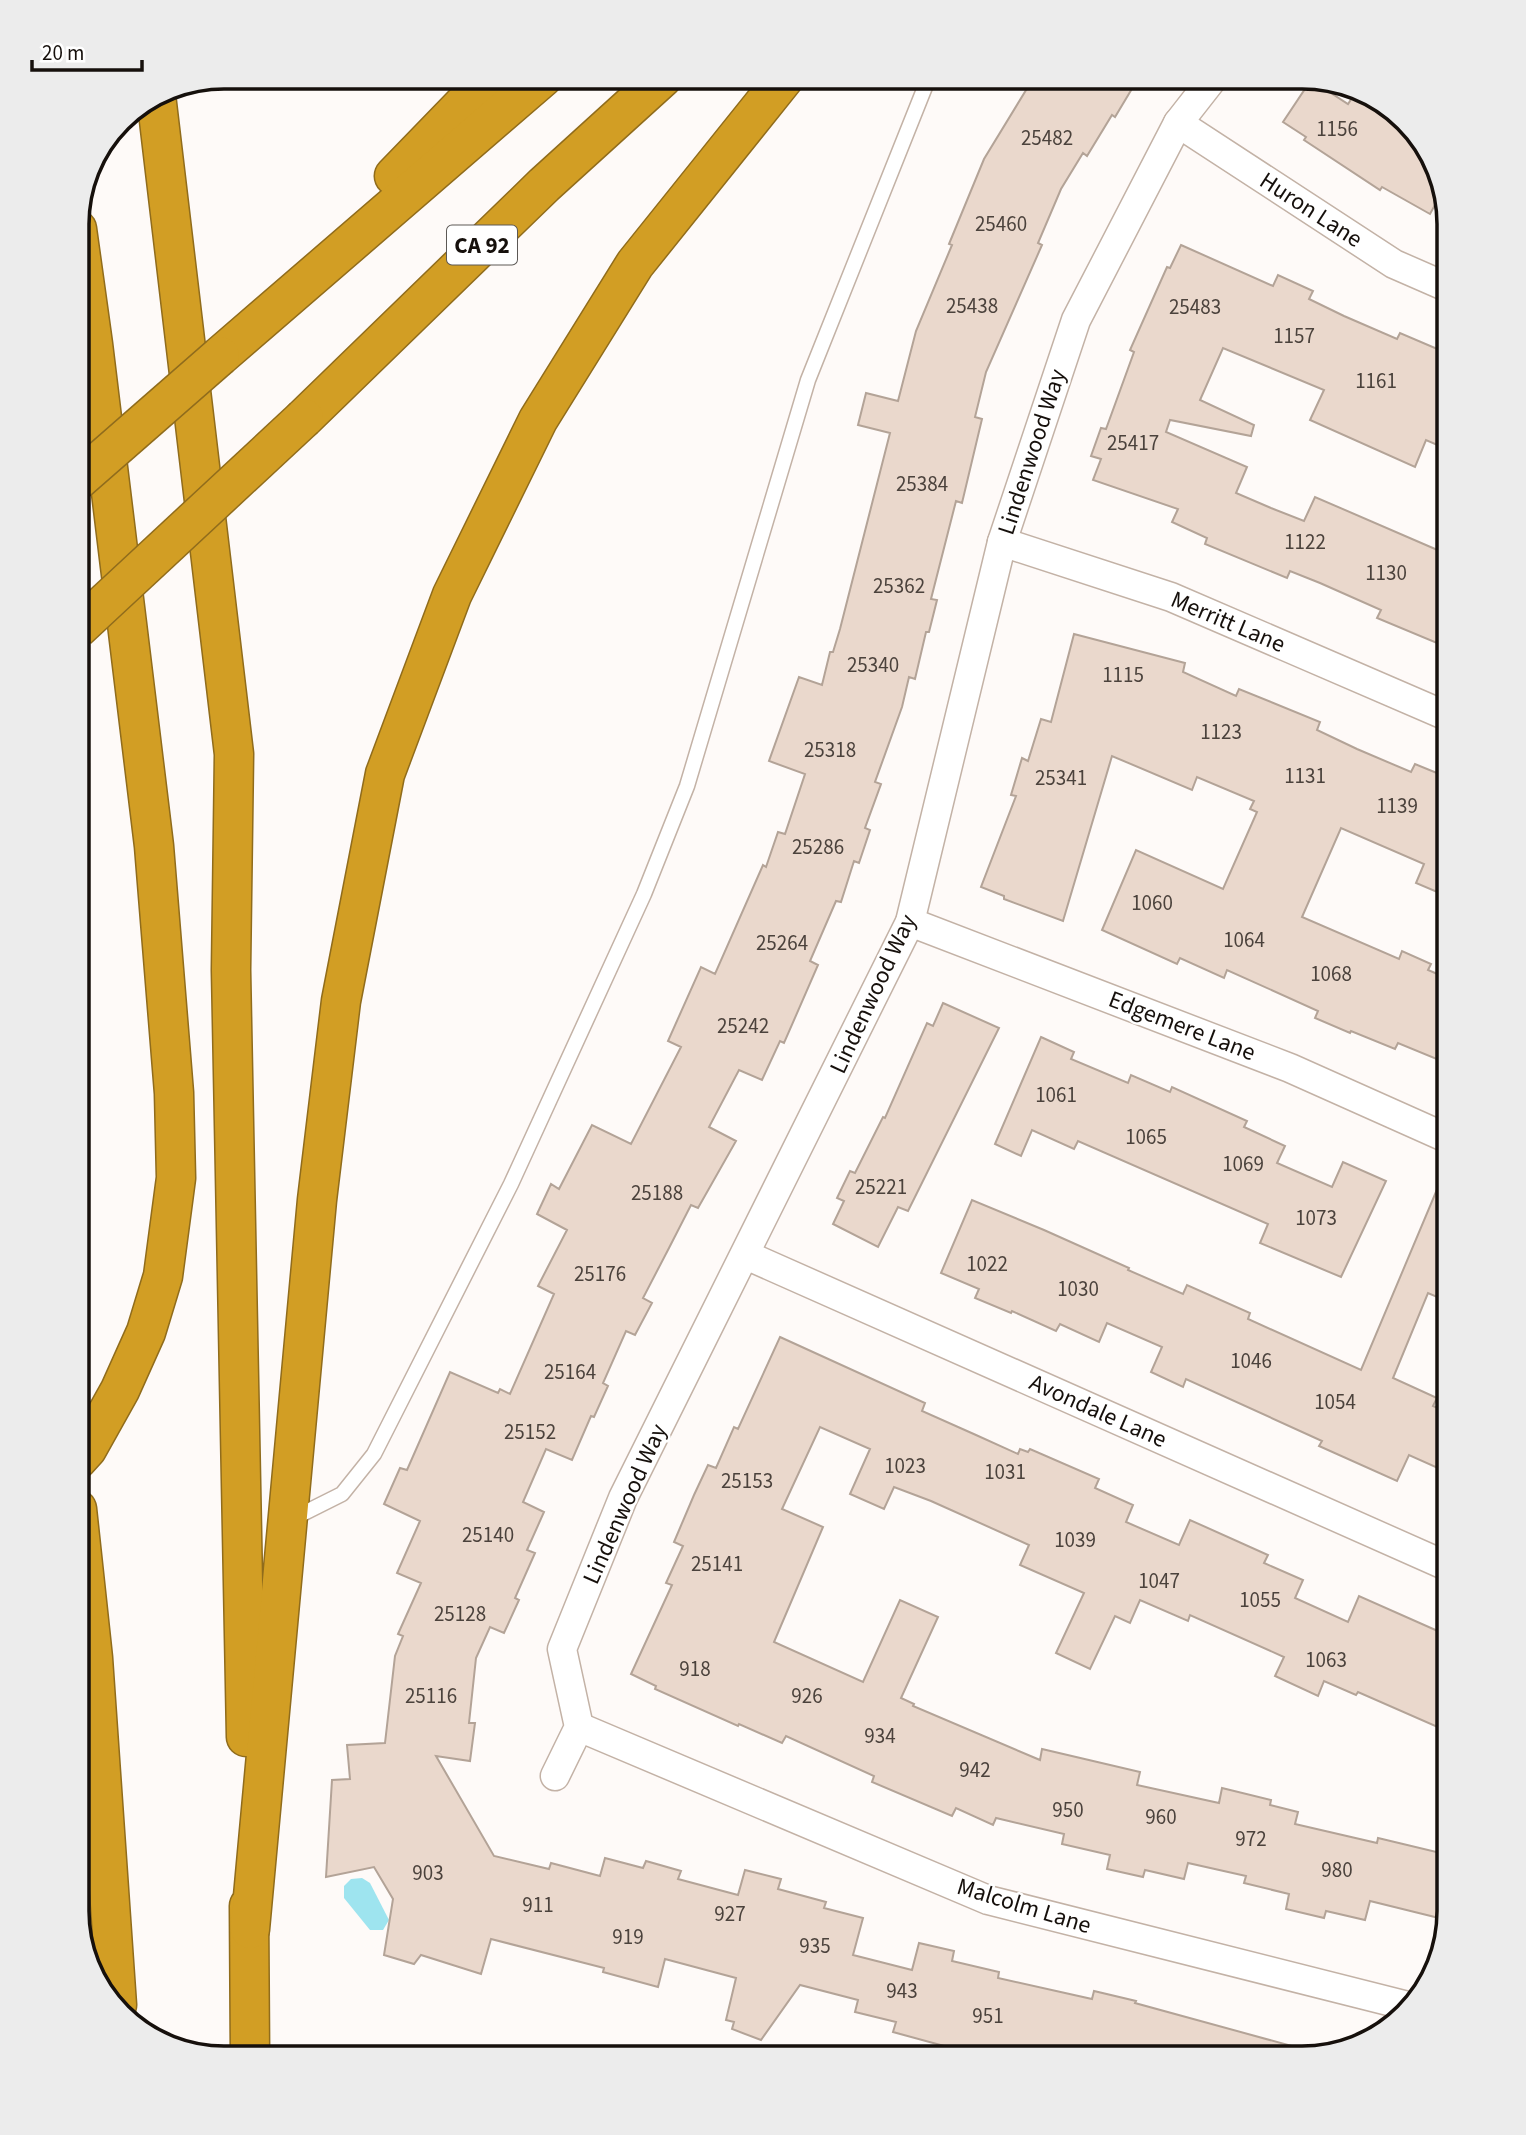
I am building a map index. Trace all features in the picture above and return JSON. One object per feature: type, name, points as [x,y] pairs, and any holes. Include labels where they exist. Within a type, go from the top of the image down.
[{"type":"highway","points":[[220,356],[477,90]]},
{"type":"highway","points":[[90,470],[528,90]]},
{"type":"highway","name":"CA 92","points":[[90,617],[304,418],[544,185],[649,90]]},
{"type":"highway","points":[[250,1929],[317,1200],[341,1000],[385,774],[452,595],[538,420],[635,264],[775,90]]},
{"type":"highway","points":[[157,107],[234,754],[231,984],[250,2045]]},
{"type":"highway","points":[[89,1444],[120,1390],[146,1332],[163,1276],[176,1178],[174,1093],[154,845],[90,322]]},
{"type":"highway","points":[[89,1622],[116,1992]]},
{"type":"street","name":"Lindenwood Way","points":[[579,1727],[562,1648],[623,1498],[911,922],[1002,542],[1076,320],[1178,123],[1204,90]]},
{"type":"street","name":"Huron Lane","points":[[1178,123],[1394,264],[1437,283]]},
{"type":"street","name":"Merritt Lane","points":[[1002,542],[1171,597],[1437,712]]},
{"type":"street","name":"Edgemere Lane","points":[[911,922],[1290,1068],[1437,1134]]},
{"type":"street","name":"Avondale Lane","points":[[746,1255],[1437,1562]]},
{"type":"street","points":[[555,1776],[579,1727]]},
{"type":"street","name":"Malcolm Lane","points":[[579,1727],[988,1900],[1399,2004]]},
{"type":"lane","points":[[287,1521],[342,1494],[374,1454],[511,1184],[644,894],[687,786],[808,380],[924,90]]},
{"type":"water","points":[[362,1878],[370,1883],[389,1920],[383,1930],[370,1930],[344,1898],[344,1886],[351,1879]]},
{"type":"building","points":[[1026,90],[1131,90],[1087,156],[1083,153],[1061,189],[1038,243],[1042,245],[986,372],[975,417],[982,419],[962,503],[956,501],[931,599],[937,600],[929,632],[926,632],[915,679],[909,677],[902,707],[875,782],[881,784],[865,828],[870,830],[859,863],[854,861],[841,902],[836,901],[810,961],[818,965],[784,1043],[780,1041],[762,1080],[739,1070],[709,1127],[736,1141],[698,1208],[691,1205],[643,1298],[652,1303],[635,1335],[626,1331],[603,1383],[608,1386],[594,1417],[591,1416],[572,1460],[546,1449],[523,1502],[544,1512],[527,1550],[535,1553],[515,1598],[519,1600],[504,1633],[490,1627],[476,1658],[469,1723],[475,1723],[470,1761],[436,1756],[494,1856],[549,1869],[551,1863],[600,1876],[605,1858],[643,1868],[646,1861],[681,1871],[678,1879],[738,1895],[745,1870],[781,1879],[778,1889],[826,1902],[824,1908],[863,1918],[853,1955],[912,1970],[919,1943],[954,1951],[952,1961],[999,1972],[998,1978],[1092,1999],[1094,1991],[1292,2046],[943,2046],[893,2032],[896,2022],[855,2012],[858,2000],[800,1985],[761,2040],[732,2029],[734,2022],[726,2020],[736,1978],[665,1959],[658,1987],[603,1972],[604,1968],[491,1939],[481,1974],[421,1955],[414,1964],[384,1955],[393,1899],[374,1867],[326,1877],[332,1780],[350,1779],[347,1745],[385,1743],[395,1656],[403,1636],[398,1634],[421,1583],[397,1573],[420,1521],[384,1504],[400,1468],[407,1470],[450,1372],[498,1393],[500,1389],[510,1394],[554,1294],[538,1286],[567,1230],[537,1214],[551,1184],[559,1189],[592,1125],[631,1144],[681,1047],[668,1041],[701,967],[715,974],[763,865],[766,867],[778,832],[785,834],[805,774],[769,761],[799,677],[822,685],[830,652],[833,652],[840,629],[890,433],[858,425],[866,393],[898,401],[916,331],[984,159]]},
{"type":"building","points":[[1304,90],[1330,93],[1348,104],[1352,99],[1369,107],[1397,129],[1419,157],[1436,204],[1430,214],[1382,187],[1380,190],[1304,140],[1306,137],[1283,122]]},
{"type":"building","points":[[1181,245],[1273,286],[1278,275],[1313,291],[1309,299],[1344,316],[1397,339],[1400,333],[1437,349],[1437,445],[1426,440],[1415,467],[1310,420],[1324,390],[1223,348],[1200,400],[1254,425],[1251,436],[1170,420],[1166,432],[1247,467],[1236,493],[1304,521],[1315,497],[1437,550],[1437,643],[1377,618],[1381,610],[1320,583],[1290,571],[1287,578],[1205,544],[1207,538],[1172,522],[1178,509],[1093,480],[1101,459],[1091,456],[1101,428],[1106,429],[1134,352],[1130,350],[1167,267],[1170,268]]},
{"type":"building","points":[[1074,634],[1185,663],[1183,672],[1236,696],[1239,689],[1320,722],[1317,730],[1357,749],[1411,772],[1415,764],[1437,773],[1437,892],[1416,883],[1424,864],[1341,828],[1302,917],[1399,959],[1402,951],[1431,964],[1428,970],[1437,974],[1437,1059],[1398,1043],[1395,1049],[1351,1031],[1350,1033],[1315,1018],[1318,1011],[1227,970],[1224,978],[1180,958],[1177,964],[1102,930],[1136,850],[1223,889],[1257,812],[1250,809],[1254,801],[1197,777],[1192,790],[1112,756],[1063,921],[1004,899],[1004,896],[981,887],[1016,796],[1011,795],[1022,758],[1028,761],[1041,719],[1051,722]]},
{"type":"building","points":[[943,1003],[999,1028],[908,1211],[898,1207],[878,1247],[833,1224],[844,1201],[837,1198],[850,1171],[855,1173],[883,1117],[885,1118],[927,1023],[933,1026]]},
{"type":"building","points":[[1041,1037],[1074,1052],[1071,1059],[1128,1083],[1131,1075],[1170,1092],[1172,1087],[1247,1121],[1244,1127],[1285,1146],[1277,1163],[1332,1187],[1343,1162],[1386,1181],[1341,1277],[1260,1243],[1268,1224],[1078,1141],[1074,1149],[1032,1130],[1021,1156],[995,1144]]},
{"type":"building","points":[[1437,1190],[1437,1297],[1428,1293],[1393,1378],[1437,1398],[1433,1406],[1437,1408],[1437,1468],[1409,1455],[1397,1481],[1319,1446],[1322,1441],[1186,1379],[1183,1387],[1151,1372],[1162,1347],[1107,1323],[1099,1342],[1060,1324],[1056,1331],[975,1298],[979,1289],[941,1273],[972,1200],[1183,1294],[1187,1285],[1250,1313],[1248,1319],[1361,1370]]},
{"type":"building","points":[[780,1337],[925,1403],[922,1411],[1018,1454],[1020,1449],[1028,1452],[1030,1449],[1099,1479],[1095,1488],[1133,1505],[1126,1522],[1179,1545],[1190,1520],[1268,1555],[1264,1563],[1303,1580],[1295,1598],[1348,1622],[1359,1596],[1437,1631],[1437,1727],[1358,1692],[1356,1695],[1324,1681],[1318,1696],[1275,1676],[1284,1657],[1190,1615],[1188,1621],[1140,1600],[1130,1623],[1115,1616],[1090,1669],[1056,1653],[1084,1593],[1020,1565],[1029,1545],[931,1501],[894,1487],[884,1509],[850,1494],[870,1449],[820,1427],[782,1509],[823,1527],[774,1642],[863,1682],[900,1600],[938,1617],[901,1698],[914,1704],[913,1706],[1040,1760],[1042,1749],[1140,1772],[1137,1785],[1219,1803],[1222,1788],[1271,1800],[1270,1805],[1298,1812],[1295,1824],[1377,1843],[1378,1838],[1437,1852],[1437,1917],[1370,1901],[1365,1920],[1326,1911],[1324,1918],[1286,1909],[1289,1894],[1244,1883],[1246,1876],[1188,1863],[1184,1879],[1145,1870],[1143,1877],[1107,1869],[1110,1855],[1062,1844],[1064,1834],[996,1818],[993,1825],[956,1808],[952,1816],[872,1782],[874,1776],[786,1736],[782,1743],[739,1724],[738,1726],[655,1689],[656,1686],[631,1674],[672,1585],[666,1583],[683,1546],[674,1542],[694,1495],[708,1465],[716,1468],[734,1427],[738,1429]]}]
